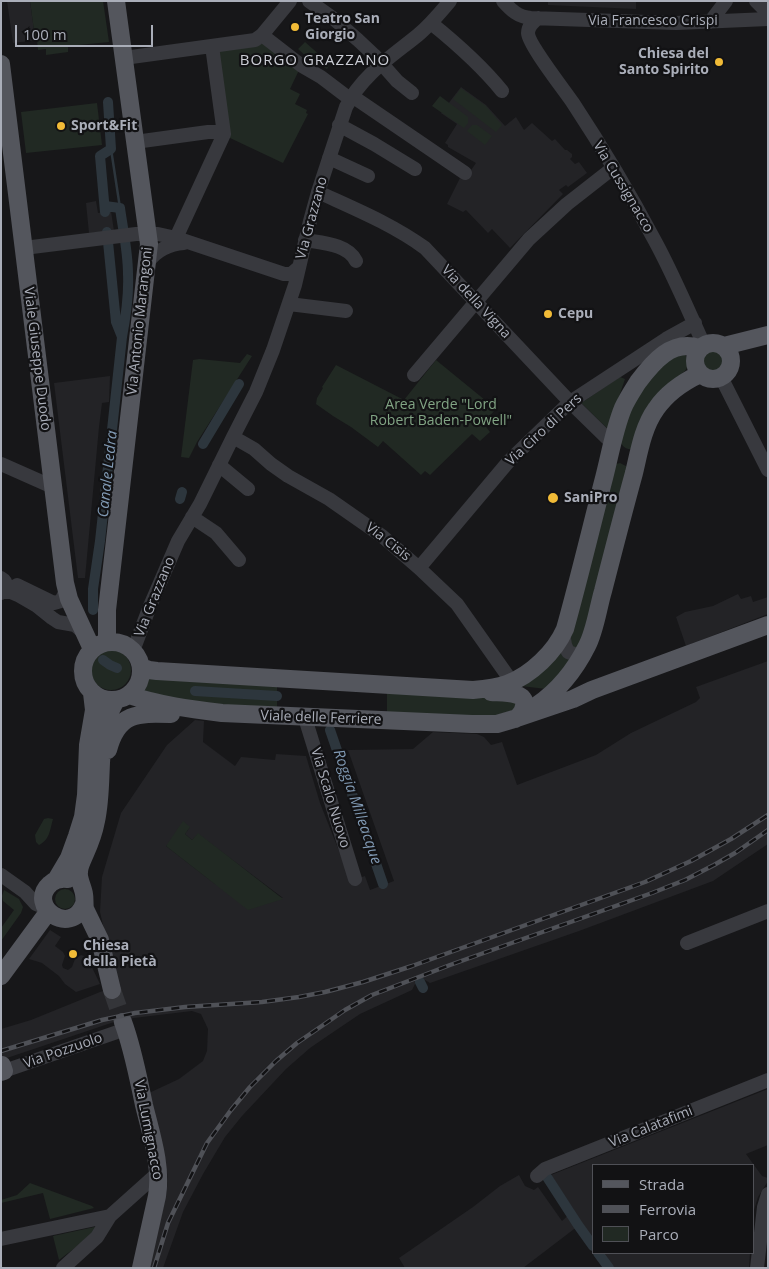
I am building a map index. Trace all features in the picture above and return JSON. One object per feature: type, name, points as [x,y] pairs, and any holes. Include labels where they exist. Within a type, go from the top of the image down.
[{"type":"main road","name":"Via Antonio Marangoni","points":[[99,645],[107,610],[149,244],[141,234],[135,142],[116,1]]},
{"type":"main road","name":"Viale Giuseppe Duodo","points":[[1,64],[66,591],[84,633],[99,645]]},
{"type":"main road","points":[[724,346],[768,335]]},
{"type":"main road","points":[[473,690],[489,689],[512,682],[529,672],[543,660],[563,633],[623,407],[634,388],[656,360],[680,346],[702,346],[713,342],[724,346],[730,353],[731,364],[726,373],[721,377],[710,379],[700,374],[696,369],[694,360],[696,353],[702,346]]},
{"type":"main road","name":"Viale delle Ferriere","points":[[514,720],[551,695],[573,670],[583,654],[590,640],[639,452],[650,420],[666,397],[689,379],[700,374]]},
{"type":"main road","name":"Viale delle Ferriere","points":[[122,698],[222,713],[305,718],[497,724],[514,720],[573,699],[592,690],[768,626]]},
{"type":"main road","points":[[122,698],[106,700],[92,693],[85,684],[82,674],[85,658],[99,645],[112,641],[124,644],[149,670],[517,694],[525,701],[521,714],[514,720]]},
{"type":"main road","points":[[112,990],[100,940],[87,914],[79,871],[94,828],[98,808],[104,728],[108,716],[122,698],[137,686],[140,679],[137,659]]},
{"type":"main road","points":[[2,974],[49,898],[64,878],[79,884],[84,897],[78,914],[68,919],[57,918],[49,898],[69,858],[83,816],[86,795],[88,745],[94,710],[92,693]]},
{"type":"main road","points":[[100,789],[111,740],[117,729],[124,722],[135,715],[144,713],[176,714],[195,710]]},
{"type":"main road","name":"Via Lumignacco","points":[[124,1026],[142,1098],[158,1173],[159,1187],[141,1268]]},
{"type":"street","points":[[124,58],[255,40],[262,35],[290,1]]},
{"type":"street","points":[[310,1],[358,40],[396,81],[412,93]]},
{"type":"street","name":"Via Grazzano","points":[[137,659],[150,606],[164,572],[178,541],[200,504],[256,392],[273,350],[295,285],[318,192],[339,125],[351,97],[381,63],[419,34],[450,1]]},
{"type":"street","points":[[710,22],[726,1]]},
{"type":"street","points":[[756,1],[768,13]]},
{"type":"street","points":[[508,4],[538,18],[530,25],[528,36]]},
{"type":"street","name":"Via Cussignacco","points":[[508,4],[613,168],[656,242],[695,323],[702,346]]},
{"type":"street","name":"Via Francesco Crispi","points":[[538,18],[676,23],[768,19]]},
{"type":"street","points":[[431,23],[488,74],[502,91]]},
{"type":"street","points":[[262,35],[302,66],[465,173]]},
{"type":"street","points":[[176,238],[224,134],[212,46]]},
{"type":"street","points":[[339,125],[415,169]]},
{"type":"street","points":[[135,142],[208,132],[224,134]]},
{"type":"street","points":[[329,158],[368,176]]},
{"type":"street","points":[[414,375],[529,239],[567,204],[613,168]]},
{"type":"street","name":"Via della Vigna","points":[[318,192],[386,223],[424,248],[570,402],[612,443]]},
{"type":"street","points":[[24,248],[141,234],[158,234],[176,238],[284,274],[291,274],[298,268]]},
{"type":"street","points":[[305,240],[347,250],[356,261]]},
{"type":"street","points":[[148,262],[157,252],[168,246],[190,243]]},
{"type":"street","points":[[289,304],[346,311]]},
{"type":"street","name":"Via Ciro di Pers","points":[[419,568],[509,461],[570,402],[666,339],[695,323]]},
{"type":"street","points":[[721,377],[768,470]]},
{"type":"street","name":"Via Cisis","points":[[233,437],[254,449],[288,476],[329,499],[375,531],[419,568],[457,604],[512,682]]},
{"type":"street","points":[[1,464],[53,487]]},
{"type":"street","points":[[219,465],[248,489]]},
{"type":"street","points":[[192,517],[216,533],[239,560]]},
{"type":"street","points":[[3,587],[19,586],[54,603],[61,601],[66,591]]},
{"type":"street","points":[[3,587],[37,606],[58,622],[75,625],[84,633]]},
{"type":"street","points":[[563,633],[563,640],[568,652],[577,655],[583,654]]},
{"type":"street","name":"Via Scalo Nuovo","points":[[305,718],[355,879]]},
{"type":"street","points":[[1,875],[25,892],[49,898]]},
{"type":"street","points":[[686,943],[768,911]]},
{"type":"street","name":"Via Pozzuolo","points":[[2,1069],[124,1026]]},
{"type":"street","name":"Via Calatafimi","points":[[537,1176],[545,1169],[768,1080]]},
{"type":"street","points":[[63,1268],[97,1237],[110,1216],[158,1173]]},
{"type":"street","points":[[757,1268],[764,1207],[768,1194]]},
{"type":"street","points":[[1,1240],[110,1216]]},
{"type":"shaded area","points":[[7,1],[30,1],[35,38],[37,40],[13,43]]},
{"type":"shaded area","points":[[548,1],[636,1],[636,9],[548,5]]},
{"type":"shaded area","points":[[461,87],[486,105],[505,126],[516,117],[524,130],[532,123],[552,141],[555,139],[565,150],[572,154],[570,159],[575,164],[579,162],[587,173],[568,187],[566,185],[559,190],[563,194],[510,248],[492,229],[488,233],[466,210],[463,212],[447,204],[460,178],[463,180],[476,163],[448,147],[445,143],[457,124],[441,113]]},
{"type":"shaded area","points":[[96,201],[98,213],[111,211],[114,231],[89,233],[86,203]]},
{"type":"shaded area","points":[[110,376],[109,402],[102,403],[99,427],[85,578],[78,578],[54,383]]},
{"type":"shaded area","points":[[738,594],[741,599],[751,596],[753,602],[768,597],[768,614],[686,646],[676,617],[685,612],[713,606]]},
{"type":"shaded area","points":[[768,661],[768,844],[713,881],[579,931],[430,983],[425,980],[415,984],[412,990],[360,1014],[326,1037],[286,1069],[225,1137],[183,1212],[163,1268],[149,1268],[168,1179],[149,1093],[179,1079],[203,1061],[207,1051],[208,1029],[201,1014],[192,1011],[117,1021],[1,1060],[1,1029],[31,1020],[100,992],[103,991],[105,994],[118,989],[100,912],[102,877],[121,813],[167,745],[195,720],[204,721],[203,742],[235,766],[241,757],[275,760],[276,754],[306,756],[320,803],[350,881],[365,876],[370,890],[394,881],[348,750],[413,749],[433,732],[477,734],[484,737],[491,745],[502,742],[517,785],[596,755],[631,733],[696,702],[700,698],[696,687]],"holes":[[[190,827],[185,834],[192,840],[198,834],[283,898],[215,884],[166,846]]]},
{"type":"shaded area","points":[[50,930],[61,937],[55,946],[65,956],[63,968],[68,970],[72,967],[75,959],[81,955],[87,957],[100,984],[76,992],[42,963],[29,959]]},
{"type":"shaded area","points":[[768,1089],[768,1145],[746,1154],[753,1164],[592,1164],[592,1238],[582,1223],[523,1268],[405,1268],[399,1258],[500,1186],[519,1175],[525,1186],[534,1190],[538,1187],[562,1221],[574,1210],[551,1175]]},
{"type":"shaded area","points":[[754,1165],[762,1176],[768,1178],[758,1197],[754,1210]]},
{"type":"shaded area","points":[[603,1254],[750,1254],[749,1268],[612,1268]]},
{"type":"green space","points":[[30,1],[103,1],[109,42],[68,46],[68,52],[46,55],[46,49],[38,50]]},
{"type":"green space","points":[[305,42],[330,64],[327,69],[309,59],[298,49]]},
{"type":"green space","points":[[268,43],[300,68],[290,89],[300,94],[295,104],[307,110],[306,113],[308,114],[283,163],[230,138],[216,49]]},
{"type":"green space","points":[[461,88],[486,106],[502,125],[496,132],[453,99]]},
{"type":"green space","points":[[440,96],[468,117],[468,123],[464,128],[432,106]]},
{"type":"green space","name":"Sport&Fit","points":[[97,103],[102,145],[26,153],[21,112]]},
{"type":"green space","points":[[472,125],[477,125],[492,136],[485,145],[467,131]]},
{"type":"green space","points":[[713,348],[718,349],[724,355],[724,365],[718,371],[713,372],[708,371],[702,365],[701,360],[702,355],[708,349]]},
{"type":"green space","points":[[247,354],[252,356],[197,442],[189,458],[181,457],[193,360],[240,363]]},
{"type":"green space","points":[[685,354],[688,366],[685,371],[668,384],[632,449],[624,447],[620,441],[628,410],[667,357]]},
{"type":"green space","name":"Area Verde \"Lord Robert Baden-Powell\"","points":[[436,360],[496,409],[483,423],[490,432],[480,441],[472,434],[430,475],[425,471],[421,475],[383,441],[378,447],[316,404],[322,387],[336,365],[404,400]]},
{"type":"green space","points":[[620,377],[625,379],[608,429],[581,403]]},
{"type":"green space","points":[[620,463],[626,466],[627,471],[588,624],[577,649],[573,649],[568,643],[616,464]]},
{"type":"green space","points":[[562,646],[574,661],[546,689],[513,685]]},
{"type":"green space","points":[[111,650],[125,656],[131,670],[125,684],[111,690],[97,684],[91,670],[97,656]]},
{"type":"green space","points":[[148,675],[277,685],[277,709],[224,706],[141,694]]},
{"type":"green space","points":[[387,692],[518,699],[514,710],[490,717],[387,714]]},
{"type":"green space","points":[[44,819],[53,819],[49,834],[43,843],[39,845],[36,842],[35,835]]},
{"type":"green space","points":[[183,821],[190,827],[185,834],[192,840],[198,833],[283,899],[248,910],[166,846]]},
{"type":"green space","points":[[61,889],[69,889],[75,895],[75,903],[69,909],[61,909],[55,903],[55,895]]},
{"type":"green space","points":[[4,890],[19,899],[23,907],[21,913],[1,941],[1,928],[14,910],[3,901]]},
{"type":"green space","points":[[30,1183],[94,1208],[50,1219],[43,1193],[1,1203],[1,1200],[17,1195]]},
{"type":"green space","points":[[99,1226],[80,1244],[59,1260],[53,1236]]},
{"type":"waterway","name":"Canale Ledra","points":[[105,212],[100,156],[111,149],[108,102]]},
{"type":"waterway","name":"Canale Ledra","points":[[111,149],[120,208]]},
{"type":"waterway","name":"Canale Ledra","points":[[105,206],[120,208],[126,249],[128,290],[122,337]]},
{"type":"waterway","name":"Canale Ledra","points":[[93,610],[93,589],[122,337],[116,322],[107,232]]},
{"type":"waterway","points":[[203,444],[239,384]]},
{"type":"waterway","points":[[180,499],[182,492]]},
{"type":"waterway","name":"Canale Ledra","points":[[103,660],[117,668]]},
{"type":"waterway","name":"Roggia Milleacque","points":[[195,691],[277,696]]},
{"type":"waterway","name":"Roggia Milleacque","points":[[330,730],[383,884]]},
{"type":"waterway","name":"Roggia Milleacque","points":[[420,982],[423,988]]},
{"type":"waterway","name":"Roggia Milleacque","points":[[547,1177],[592,1245]]},
{"type":"waterway","name":"Roggia Milleacque","points":[[599,1254],[609,1268]]},
{"type":"tunnel","points":[[112,990],[123,1022]]},
{"type":"railway","points":[[1,1051],[102,1020],[135,1013],[299,997],[363,982],[645,882],[691,861],[731,839],[768,815]]},
{"type":"railway","points":[[154,1268],[168,1223],[207,1143],[250,1087],[297,1043],[345,1010],[372,995],[685,880],[735,853],[768,830]]},
{"type":"place","name":"Teatro San Giorgio","points":[[295,27]]},
{"type":"place","name":"Chiesa del Santo Spirito","points":[[719,62]]},
{"type":"place","name":"Sport&Fit","points":[[61,126]]},
{"type":"place","name":"Cepu","points":[[548,314]]},
{"type":"place","name":"SaniPro","points":[[553,498]]},
{"type":"place","name":"Chiesa della Pietà","points":[[73,954]]},
{"type":"district","name":"BORGO GRAZZANO","points":[[315,61]]}]
